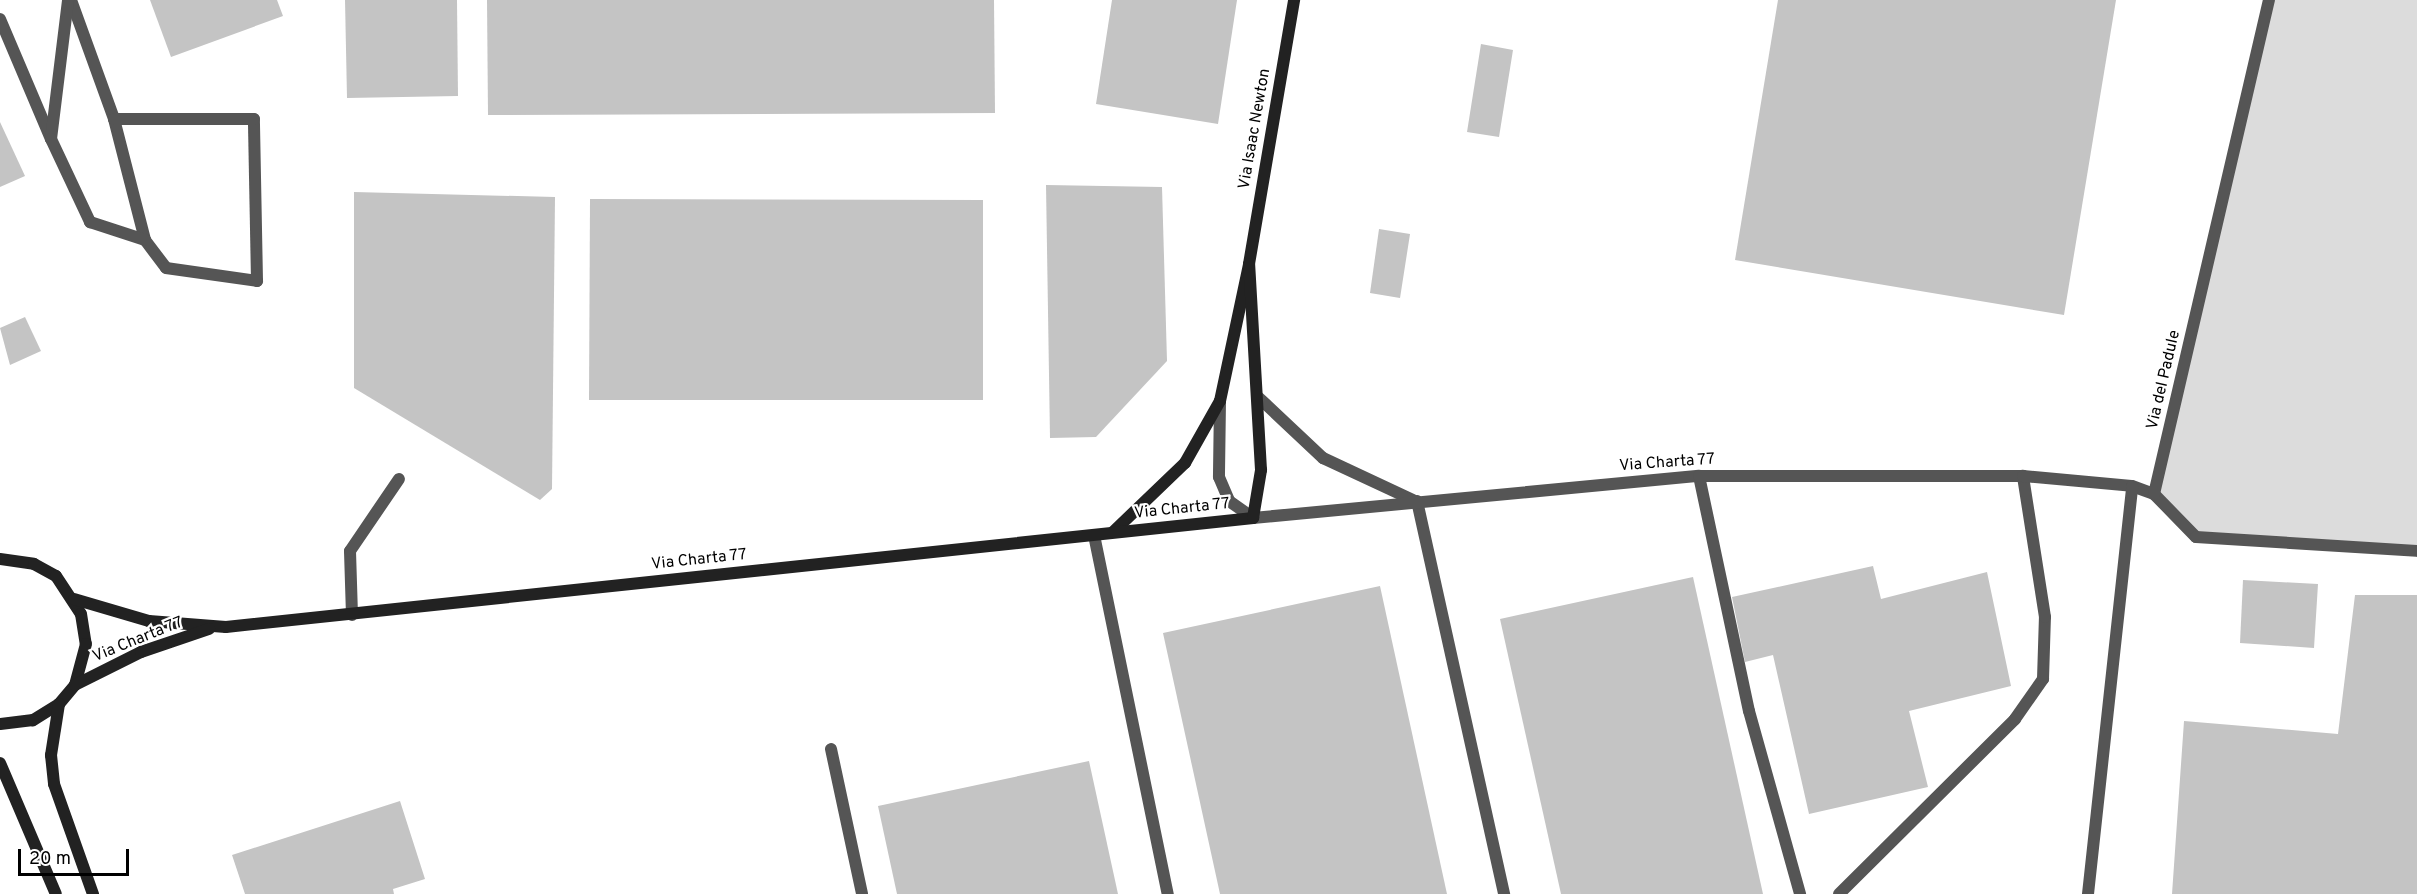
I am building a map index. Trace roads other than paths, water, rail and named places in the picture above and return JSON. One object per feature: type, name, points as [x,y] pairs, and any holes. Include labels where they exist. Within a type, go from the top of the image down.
[{"type":"street","points":[[69,0],[114,119],[145,240],[166,268],[257,281],[254,119],[114,119]]},
{"type":"street","points":[[51,139],[69,0]]},
{"type":"street","name":"Via Isaac Newton","points":[[1250,264],[1260,490],[1252,518],[1229,501],[1220,477],[1220,401],[1250,264],[1294,0]]},
{"type":"street","name":"Via del Padule","points":[[2154,494],[2269,0]]},
{"type":"street","points":[[0,18],[51,139],[90,222],[145,240]]},
{"type":"street","points":[[1257,396],[1323,458],[1417,501],[1504,894]]},
{"type":"street","name":"Via Isaac Newton","points":[[1113,532],[1185,463],[1220,401]]},
{"type":"street","points":[[1699,476],[1749,711],[1800,894]]},
{"type":"street","name":"Via Charta 77","points":[[74,599],[149,621],[214,628],[1113,532],[1417,501],[1699,476],[2023,476],[2132,486],[2154,494]]},
{"type":"street","points":[[1839,894],[2015,719],[2043,679],[2045,617],[2023,476]]},
{"type":"street","points":[[352,615],[350,551],[399,478]]},
{"type":"street","points":[[2088,894],[2132,486]]},
{"type":"street","points":[[2154,494],[2196,537],[2417,551]]},
{"type":"street","points":[[1094,535],[1168,894]]},
{"type":"street","points":[[0,724],[33,720],[59,704],[75,685],[85,659],[86,630],[74,599],[45,569],[1,558]]},
{"type":"street","name":"Via Charta 77","points":[[75,685],[141,652],[214,628]]},
{"type":"street","points":[[59,704],[51,755],[54,784],[93,894]]},
{"type":"street","points":[[831,749],[862,894]]},
{"type":"street","points":[[0,763],[56,894]]}]
